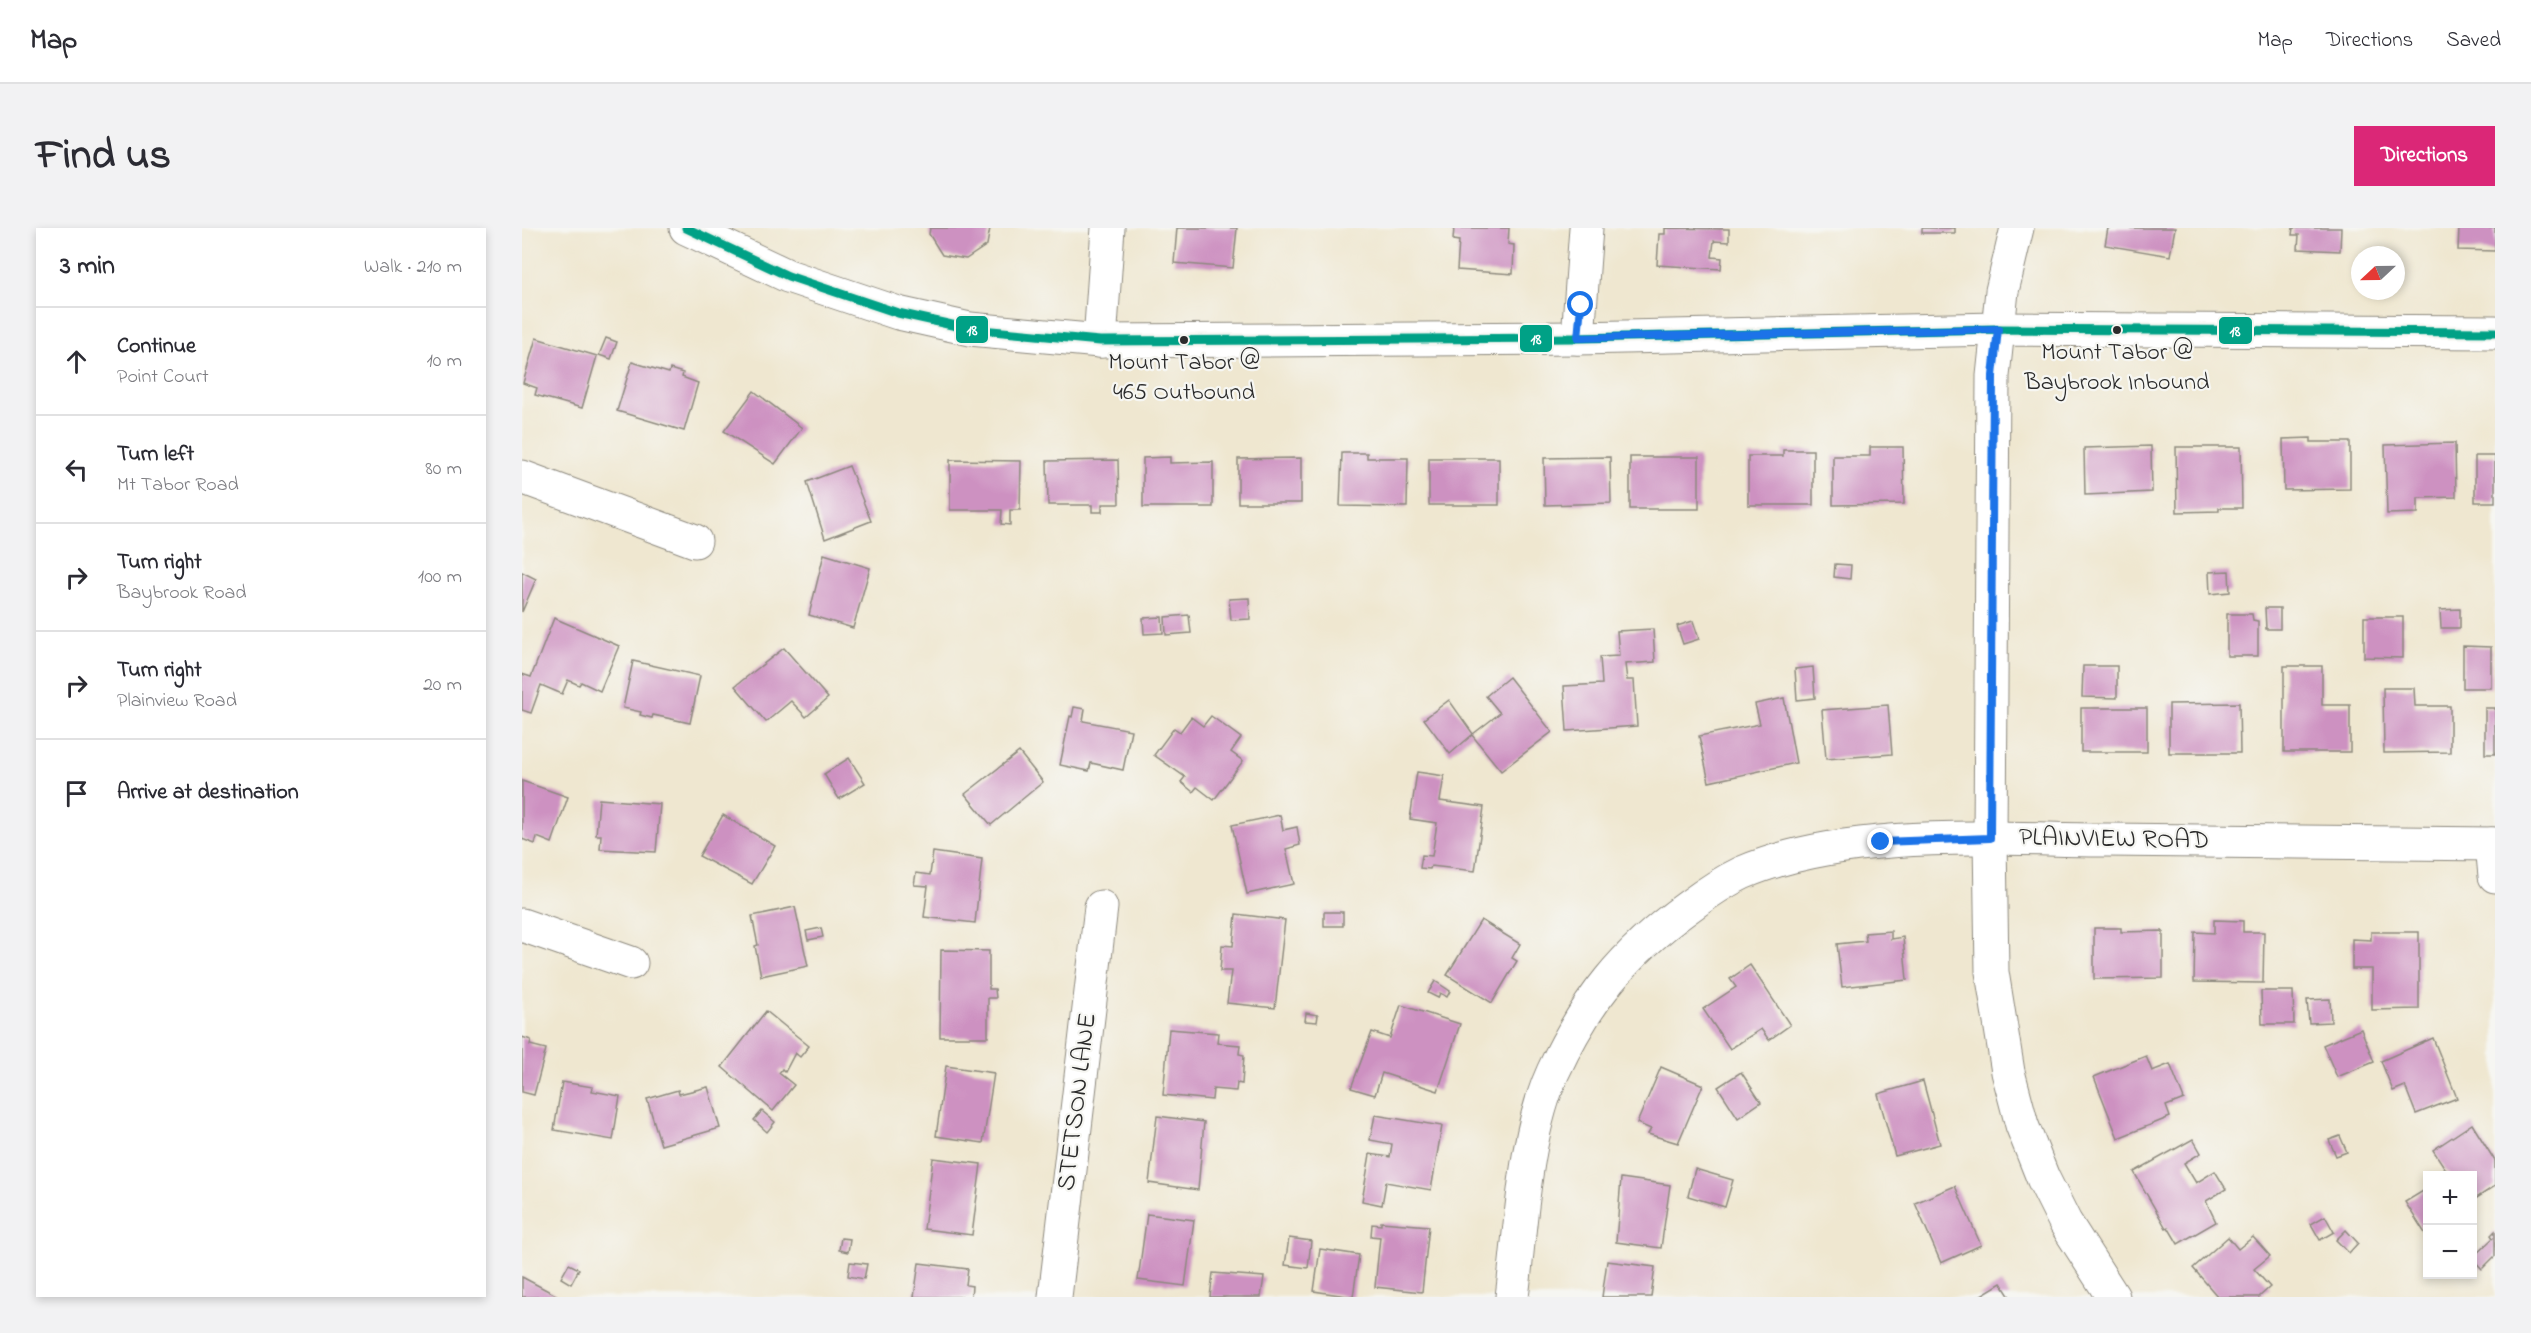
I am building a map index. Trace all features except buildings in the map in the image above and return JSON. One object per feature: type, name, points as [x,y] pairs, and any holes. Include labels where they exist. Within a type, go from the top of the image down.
[{"type":"street","points":[[686,228],[788,276],[898,314],[970,329],[1100,341],[1578,338],[1998,329],[2495,332]]},
{"type":"street","points":[[1100,341],[1108,228]]},
{"type":"street","points":[[1578,338],[1586,228]]},
{"type":"street","points":[[2017,228],[2002,291],[1993,376],[1990,838],[1992,972],[2008,1072],[2022,1125],[2043,1178],[2065,1222],[2113,1297]]},
{"type":"street","points":[[522,477],[695,541]]},
{"type":"street","name":"PLAINVIEW ROAD","points":[[1512,1297],[1528,1171],[1537,1125],[1551,1076],[1578,1022],[1613,972],[1644,942],[1700,898],[1739,874],[1778,860],[1826,848],[1881,842],[1990,838],[2494,844]]},
{"type":"street","points":[[2494,844],[2495,876]]},
{"type":"street","name":"STETSON LANE","points":[[1054,1297],[1101,907]]},
{"type":"street","points":[[522,925],[631,963]]},
{"type":"transit line","name":"18","points":[[686,228],[788,276],[898,313],[970,329],[1100,341],[1578,338],[1998,329],[2495,332]]},
{"type":"place","name":"Mount Tabor @ Baybrook Inbound","points":[[2117,330]]},
{"type":"place","name":"Mount Tabor @ 465 Outbound","points":[[1184,340]]},
{"type":"route","points":[[1581,305],[1578,338],[1998,329],[1993,376],[1990,838],[1881,842]]}]
